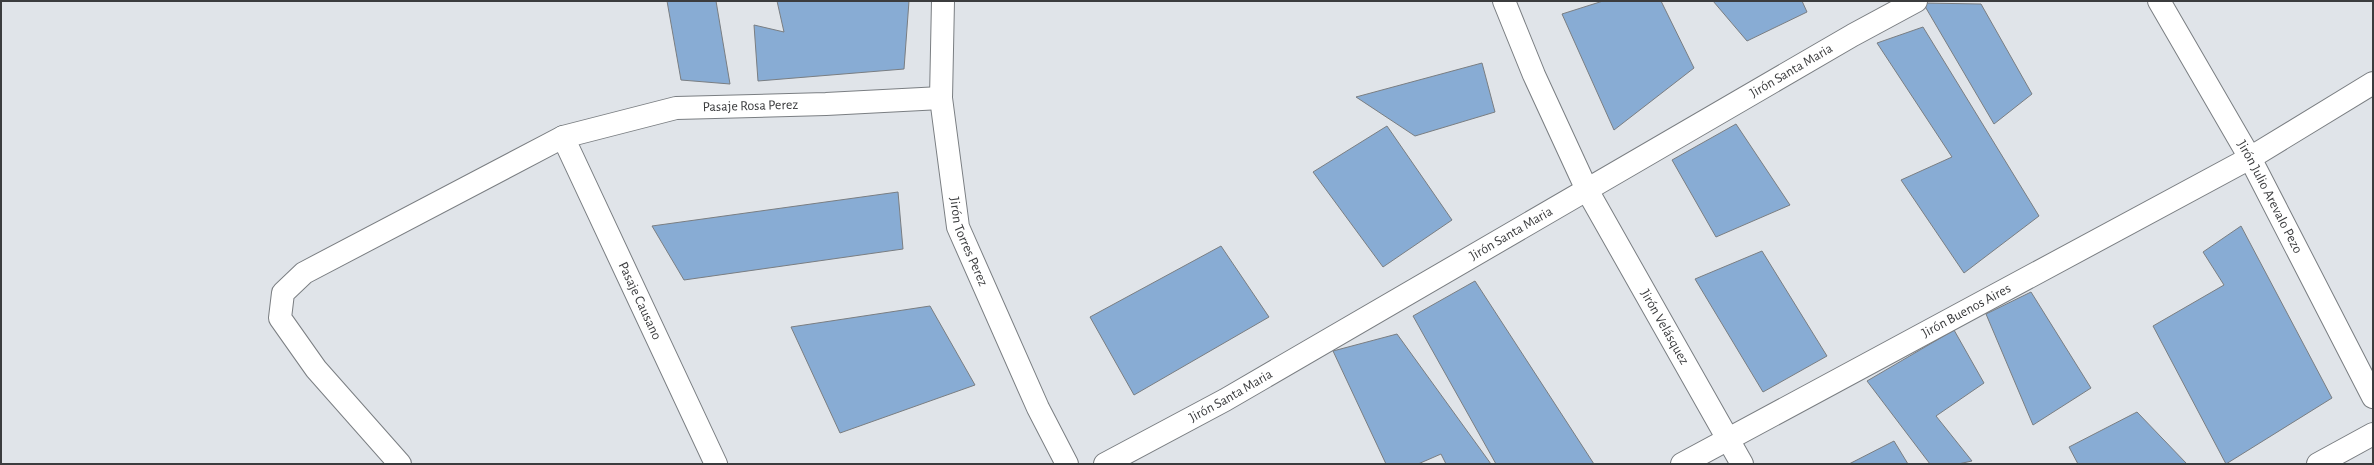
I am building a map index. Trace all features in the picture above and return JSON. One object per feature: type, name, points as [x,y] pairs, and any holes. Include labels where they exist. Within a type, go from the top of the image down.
[{"type":"street","name":"Jirón Torres Perez","points":[[943,1],[941,98],[958,227],[1038,408],[1067,464]]},
{"type":"street","name":"Jirón Velásquez","points":[[1504,1],[1534,75],[1587,190],[1742,464]]},
{"type":"street","name":"Jirón Santa Maria","points":[[1105,464],[1225,400],[1846,39],[1916,1]]},
{"type":"street","name":"Jirón Julio Arevalo Pezo","points":[[2159,1],[2250,158],[2373,397]]},
{"type":"street","name":"Jirón Buenos Aires","points":[[1682,464],[2250,158],[2373,83]]},
{"type":"street","name":"Pasaje Rosa Perez","points":[[400,464],[316,369],[280,318],[282,293],[304,273],[563,137],[676,108],[826,104],[941,98]]},
{"type":"street","name":"Pasaje Causano","points":[[563,137],[716,464]]},
{"type":"street","points":[[2318,464],[2373,434]]},
{"type":"building","points":[[667,1],[716,1],[730,84],[681,80]]},
{"type":"building","points":[[777,1],[909,1],[904,69],[758,81],[754,25],[784,32]]},
{"type":"building","points":[[1603,1],[1661,1],[1694,68],[1614,130],[1562,14]]},
{"type":"building","points":[[1713,1],[1802,1],[1807,12],[1747,41]]},
{"type":"building","points":[[1923,3],[1981,4],[2032,94],[1994,124]]},
{"type":"building","points":[[1923,27],[2039,216],[1964,273],[1901,180],[1952,157],[1877,43]]},
{"type":"building","points":[[1482,63],[1495,112],[1415,136],[1356,97]]},
{"type":"building","points":[[1736,124],[1790,205],[1716,237],[1672,160]]},
{"type":"building","points":[[1387,126],[1452,220],[1383,267],[1313,172]]},
{"type":"building","points":[[898,192],[903,249],[684,280],[652,226]]},
{"type":"building","points":[[2241,226],[2332,398],[2226,464],[2153,326],[2224,285],[2203,252]]},
{"type":"building","points":[[1221,246],[1269,317],[1134,395],[1090,317]]},
{"type":"building","points":[[1762,251],[1827,356],[1763,392],[1695,279]]},
{"type":"building","points":[[1475,281],[1594,464],[1496,464],[1413,316]]},
{"type":"building","points":[[2031,292],[2091,388],[2033,425],[1986,314]]},
{"type":"building","points":[[930,306],[975,385],[840,433],[791,327]]},
{"type":"building","points":[[1954,330],[1984,383],[1936,416],[1972,461],[1958,464],[1930,464],[1867,381]]},
{"type":"building","points":[[1397,334],[1491,464],[1446,464],[1441,454],[1418,464],[1386,464],[1333,351]]},
{"type":"building","points":[[2137,412],[2187,464],[2078,464],[2069,447]]},
{"type":"building","points":[[1894,441],[1908,464],[1849,464]]}]
